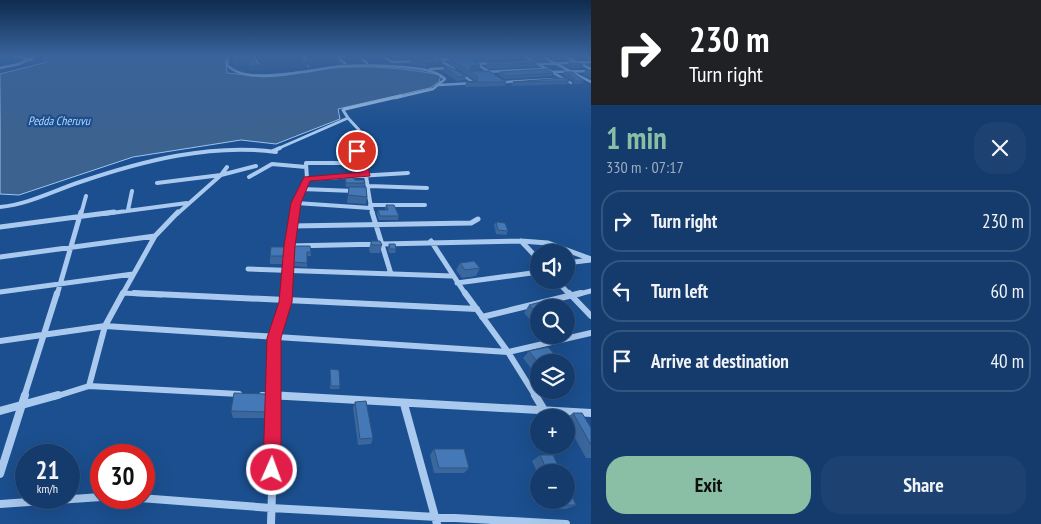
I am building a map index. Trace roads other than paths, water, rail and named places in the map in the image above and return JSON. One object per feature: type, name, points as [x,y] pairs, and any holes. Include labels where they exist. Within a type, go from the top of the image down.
[{"type":"street","points":[[391,274],[370,206],[364,163],[356,148],[359,130],[343,110],[433,89],[444,80]]},
{"type":"street","points":[[439,85],[474,83],[470,80]]},
{"type":"street","points":[[504,82],[527,80]]},
{"type":"street","points":[[567,80],[571,83]]},
{"type":"street","points":[[504,82],[509,85]]},
{"type":"street","points":[[0,207],[24,204],[87,179],[156,162],[233,149],[252,148],[276,152],[348,118]]},
{"type":"street","points":[[270,524],[275,396],[274,338],[286,302],[289,246],[296,203],[307,179],[306,164],[364,163]]},
{"type":"street","points":[[250,177],[272,164],[306,167]]},
{"type":"street","points":[[156,183],[220,175],[256,166]]},
{"type":"street","points":[[89,386],[105,326],[155,236],[187,203],[227,167]]},
{"type":"street","points":[[307,179],[408,173]]},
{"type":"street","points":[[302,189],[427,188]]},
{"type":"street","points":[[128,210],[132,191]]},
{"type":"street","points":[[0,474],[20,407],[46,334],[59,283],[86,196]]},
{"type":"street","points":[[0,227],[187,203]]},
{"type":"street","points":[[296,203],[370,206],[425,205]]},
{"type":"street","points":[[292,226],[375,223],[471,223],[478,219]]},
{"type":"street","points":[[0,258],[155,236]]},
{"type":"street","points":[[289,246],[521,240],[548,243],[591,260]]},
{"type":"street","points":[[521,240],[530,250]]},
{"type":"street","points":[[430,241],[452,276],[508,352],[543,409]]},
{"type":"street","points":[[575,262],[591,260]]},
{"type":"street","points":[[248,269],[288,272],[452,276]]},
{"type":"street","points":[[457,283],[530,273]]},
{"type":"street","points":[[0,292],[133,274]]},
{"type":"street","points":[[564,289],[591,316]]},
{"type":"street","points":[[482,317],[591,290]]},
{"type":"street","points":[[123,293],[286,302],[477,309]]},
{"type":"street","points":[[0,341],[105,326],[508,352],[591,332]]},
{"type":"street","points":[[0,411],[20,407],[89,386],[246,395]]},
{"type":"street","points":[[256,395],[530,409]]},
{"type":"street","points":[[404,404],[436,521]]},
{"type":"street","points":[[575,412],[591,413]]},
{"type":"street","points":[[0,504],[90,498]]},
{"type":"street","points":[[155,499],[436,521],[566,524]]},
{"type":"water","name":"Pedda Cheruvu","points":[[0,80],[439,80],[430,88],[338,109],[340,119],[276,144],[241,140],[133,157],[19,195],[0,194]]}]
